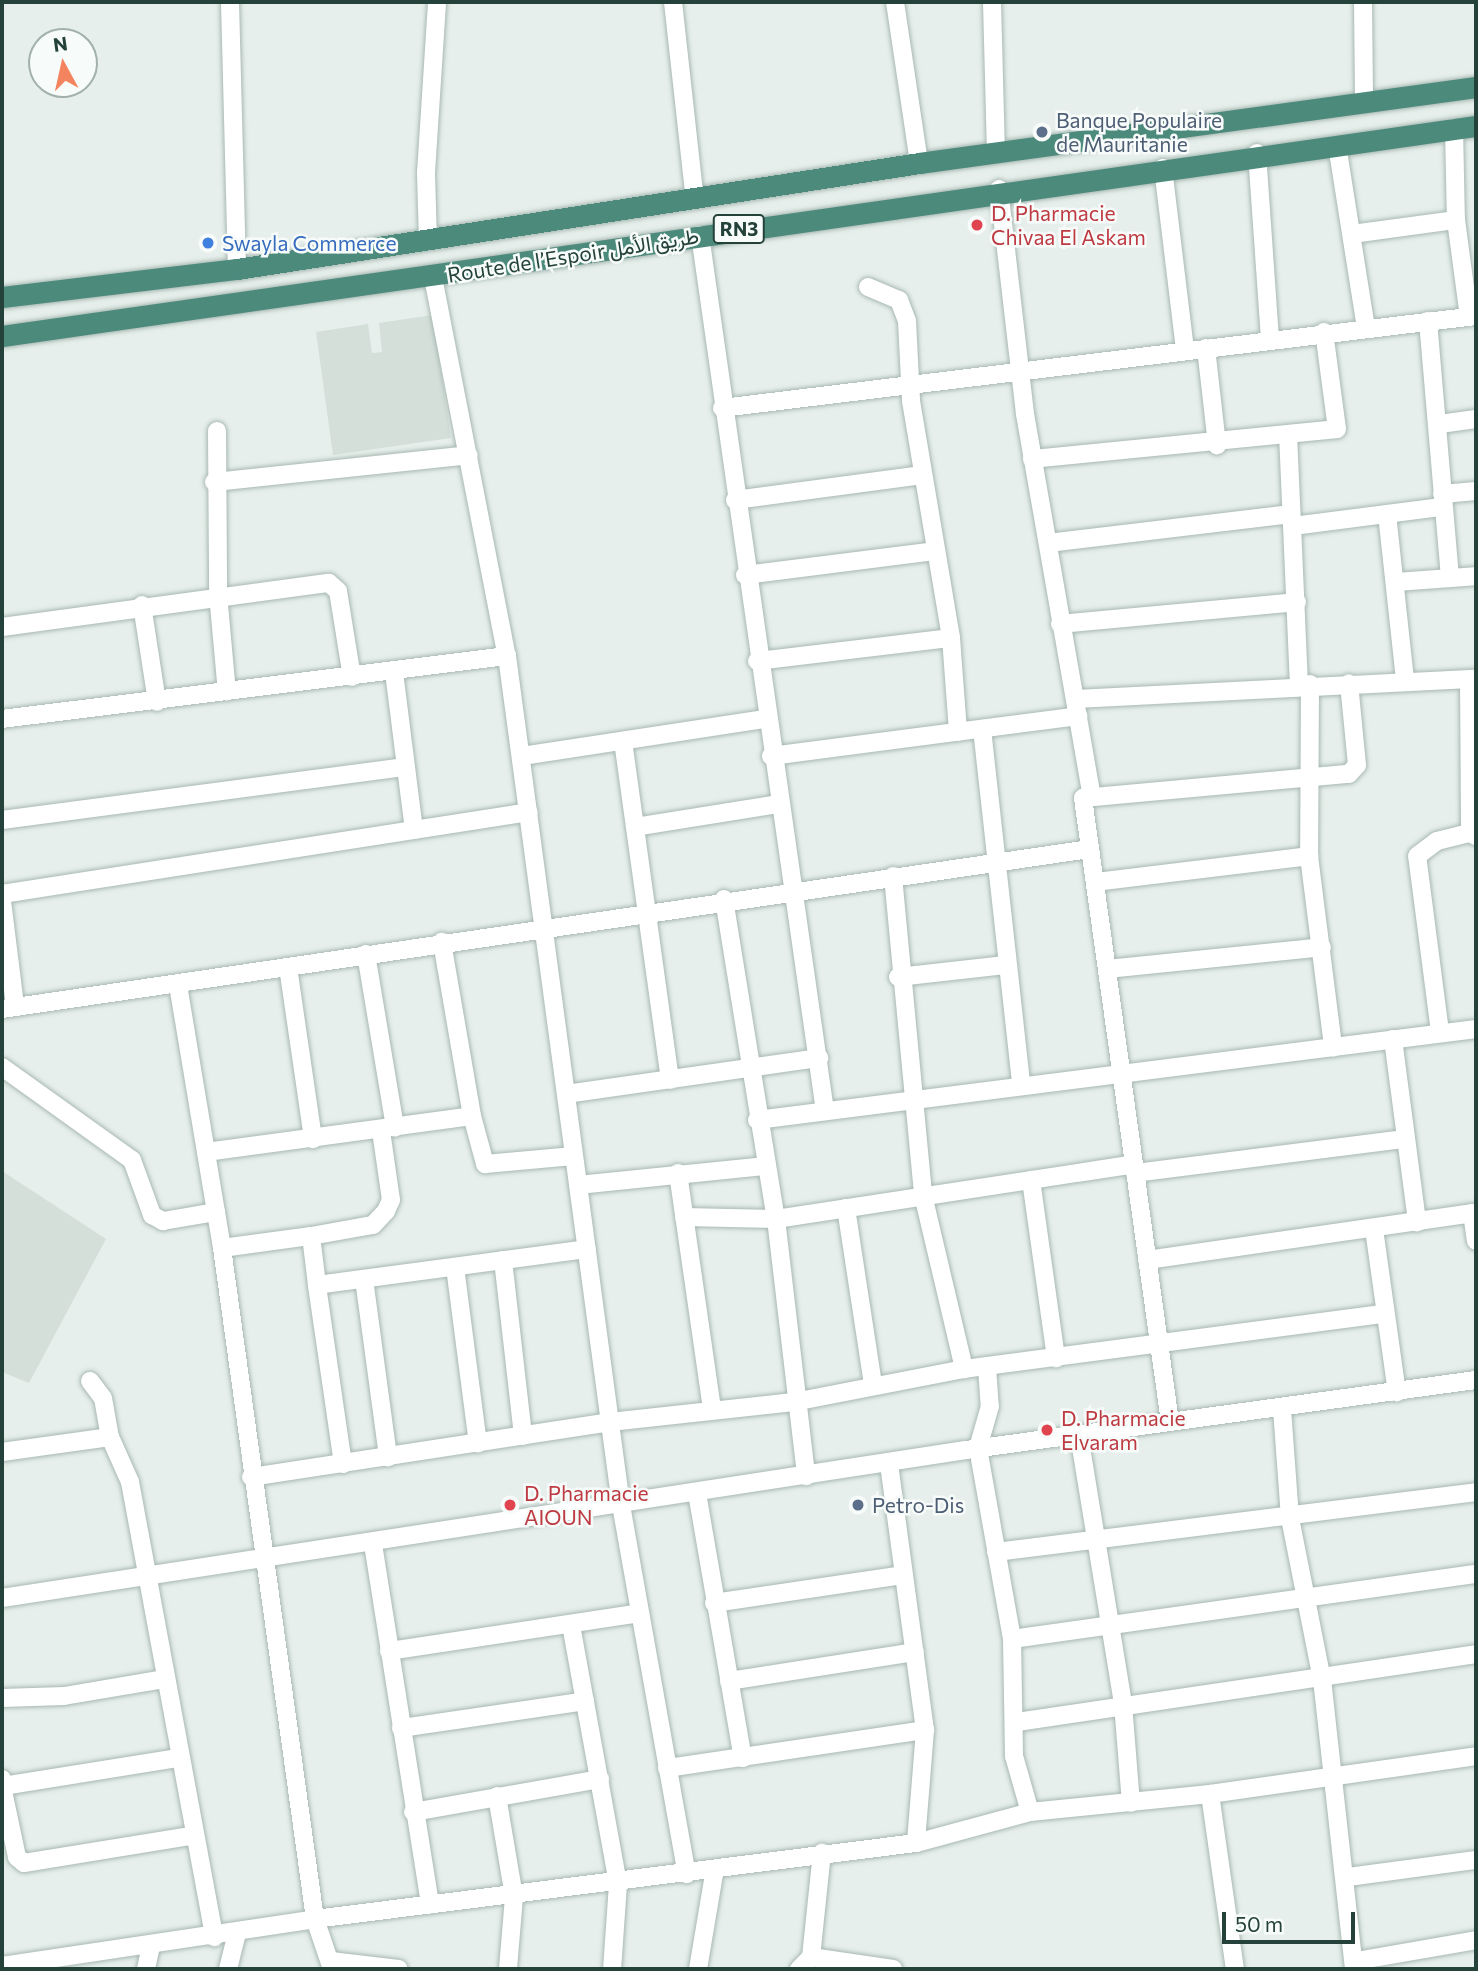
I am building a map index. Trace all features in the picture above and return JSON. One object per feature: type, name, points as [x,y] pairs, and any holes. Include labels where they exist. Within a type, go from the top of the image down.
[{"type":"highway","name":"Route de l’Espoir طريق الأمل","points":[[2,297],[237,269],[695,200],[919,163],[1476,87]]},
{"type":"highway","name":"Route de l’Espoir طريق الأمل","points":[[2,336],[433,277],[999,189],[1476,126]]},
{"type":"street","points":[[230,2],[237,269]]},
{"type":"street","points":[[428,241],[426,173],[437,2]]},
{"type":"street","points":[[673,2],[695,200]]},
{"type":"street","points":[[895,2],[919,163]]},
{"type":"street","points":[[992,2],[996,153]]},
{"type":"street","points":[[1363,2],[1364,102]]},
{"type":"street","points":[[722,408],[1018,368],[1473,316],[1456,220],[1454,128]]},
{"type":"street","points":[[1337,145],[1366,327]]},
{"type":"street","points":[[1257,153],[1270,339]]},
{"type":"street","points":[[1163,168],[1185,350]]},
{"type":"street","points":[[999,189],[1018,368],[1060,624],[1092,797]]},
{"type":"street","points":[[1352,234],[1456,220]]},
{"type":"street","points":[[700,235],[765,719],[790,891],[806,957],[825,1111]]},
{"type":"street","points":[[433,277],[507,656],[621,1505],[687,1874]]},
{"type":"street","points":[[868,287],[899,300],[914,384],[922,475],[951,638],[958,732]]},
{"type":"street","points":[[1428,321],[1440,424],[1442,501],[1450,578]]},
{"type":"street","points":[[1032,459],[1217,445],[1339,426],[1324,332]]},
{"type":"street","points":[[1206,348],[1217,445]]},
{"type":"street","points":[[1440,424],[1476,419]]},
{"type":"street","points":[[217,431],[214,482],[218,594],[227,692]]},
{"type":"street","points":[[1288,434],[1297,602],[1311,780],[1308,856],[1322,947],[1332,1046]]},
{"type":"street","points":[[214,482],[469,455]]},
{"type":"street","points":[[735,500],[922,475]]},
{"type":"street","points":[[1048,543],[1292,520],[1387,514],[1476,491]]},
{"type":"street","points":[[1387,514],[1405,681]]},
{"type":"street","points":[[745,575],[934,551]]},
{"type":"street","points":[[1395,582],[1476,576]]},
{"type":"street","points":[[2,627],[218,594],[329,583],[338,592],[352,677]]},
{"type":"street","points":[[1060,624],[1297,602]]},
{"type":"street","points":[[142,605],[157,702]]},
{"type":"street","points":[[757,661],[951,638]]},
{"type":"street","points":[[2,719],[157,702],[507,656]]},
{"type":"street","points":[[394,672],[414,831]]},
{"type":"street","points":[[771,756],[982,729],[1077,707],[1304,684],[1473,680],[1473,834],[1437,841],[1417,856],[1440,1032]]},
{"type":"street","points":[[1170,1422],[1083,798],[1311,780],[1356,769],[1349,683]]},
{"type":"street","points":[[522,756],[765,719]]},
{"type":"street","points":[[982,729],[1005,965],[1021,1082]]},
{"type":"street","points":[[623,741],[670,1080]]},
{"type":"street","points":[[2,820],[406,767]]},
{"type":"street","points":[[635,827],[778,804]]},
{"type":"street","points":[[2,894],[529,812]]},
{"type":"street","points":[[2,901],[8,1008],[178,985],[543,925],[1090,849]]},
{"type":"street","points":[[1095,882],[1308,856]]},
{"type":"street","points":[[893,876],[898,976],[923,1195],[964,1369]]},
{"type":"street","points":[[724,899],[764,1166],[776,1219],[794,1402],[806,1476]]},
{"type":"street","points":[[442,942],[472,1116],[485,1164],[574,1156]]},
{"type":"street","points":[[1107,970],[1322,947]]},
{"type":"street","points":[[222,1248],[373,1225],[386,1211],[391,1200],[388,1130],[366,954]]},
{"type":"street","points":[[898,976],[1005,965]]},
{"type":"street","points":[[288,967],[313,1139]]},
{"type":"street","points":[[178,985],[222,1248],[262,1560],[315,1919],[332,1965],[399,1969]]},
{"type":"street","points":[[757,1120],[1021,1082],[1476,1029]]},
{"type":"street","points":[[1393,1039],[1417,1222]]},
{"type":"street","points":[[566,1094],[819,1058]]},
{"type":"street","points":[[2,1067],[132,1160],[152,1215],[163,1221],[216,1212]]},
{"type":"street","points":[[206,1152],[388,1130],[472,1116]]},
{"type":"street","points":[[684,1217],[776,1219],[1031,1180],[1406,1139]]},
{"type":"street","points":[[578,1185],[764,1166]]},
{"type":"street","points":[[678,1173],[712,1409]]},
{"type":"street","points":[[1031,1180],[1056,1358]]},
{"type":"street","points":[[846,1208],[873,1385]]},
{"type":"street","points":[[1147,1260],[1474,1213],[1476,1241]]},
{"type":"street","points":[[1374,1229],[1397,1392]]},
{"type":"street","points":[[311,1236],[342,1464]]},
{"type":"street","points":[[317,1284],[587,1249]]},
{"type":"street","points":[[503,1260],[523,1436]]},
{"type":"street","points":[[455,1267],[478,1444]]},
{"type":"street","points":[[364,1279],[387,1457]]},
{"type":"street","points":[[251,1477],[610,1422],[794,1402],[964,1369],[1159,1346],[1384,1314]]},
{"type":"street","points":[[987,1367],[990,1406],[978,1448],[1012,1639],[1017,1722],[1014,1756],[1030,1812]]},
{"type":"street","points":[[2,1598],[373,1544],[978,1448],[1282,1409],[1476,1380]]},
{"type":"street","points":[[90,1381],[103,1398],[110,1437],[130,1482],[149,1577],[191,1836],[214,1937]]},
{"type":"street","points":[[1282,1409],[1290,1518],[1303,1599],[1322,1679],[1348,1877],[1355,1965],[1476,1940]]},
{"type":"street","points":[[1079,1435],[1122,1704],[1131,1803]]},
{"type":"street","points":[[2,1452],[110,1437]]},
{"type":"street","points":[[888,1464],[925,1730],[916,1843]]},
{"type":"street","points":[[996,1552],[1094,1538],[1290,1518],[1476,1492]]},
{"type":"street","points":[[697,1493],[743,1758]]},
{"type":"street","points":[[373,1544],[430,1905]]},
{"type":"street","points":[[1012,1639],[1476,1574]]},
{"type":"street","points":[[714,1603],[904,1575]]},
{"type":"street","points":[[389,1651],[639,1613]]},
{"type":"street","points":[[571,1625],[618,1884],[612,1969]]},
{"type":"street","points":[[729,1681],[915,1651]]},
{"type":"street","points":[[1017,1722],[1122,1704],[1322,1679],[1476,1654]]},
{"type":"street","points":[[2,1698],[64,1696],[164,1679]]},
{"type":"street","points":[[401,1728],[585,1700]]},
{"type":"street","points":[[667,1768],[925,1730]]},
{"type":"street","points":[[2,1966],[60,1964],[151,1945],[315,1919],[618,1884],[822,1853],[916,1843],[1030,1812],[1210,1794],[1476,1756]]},
{"type":"street","points":[[177,1758],[2,1783],[14,1846],[24,1863],[191,1836]]},
{"type":"street","points":[[414,1812],[600,1779]]},
{"type":"street","points":[[1210,1794],[1236,1969]]},
{"type":"street","points":[[497,1796],[514,1897],[508,1969]]},
{"type":"street","points":[[822,1853],[805,1963],[893,1969]]},
{"type":"street","points":[[1348,1877],[1476,1860]]},
{"type":"street","points":[[698,1969],[715,1869]]},
{"type":"street","points":[[228,1969],[237,1933]]},
{"type":"street","points":[[146,1969],[151,1945]]},
{"type":"shaded area","points":[[433,315],[451,438],[333,455],[316,332],[368,324],[372,353],[382,352],[379,323]]},
{"type":"shaded area","points":[[2,1171],[106,1239],[29,1383],[2,1372]]},
{"type":"place","name":"Banque Populaire de Mauritanie","points":[[1042,132]]},
{"type":"place","name":"D. Pharmacie Chivaa El Askam","points":[[977,225]]},
{"type":"place","name":"Swayla Commerce","points":[[208,243]]},
{"type":"place","name":"D. Pharmacie Elvaram","points":[[1047,1430]]},
{"type":"place","name":"D. Pharmacie AIOUN","points":[[510,1505]]},
{"type":"place","name":"Petro-Dis","points":[[858,1505]]}]
